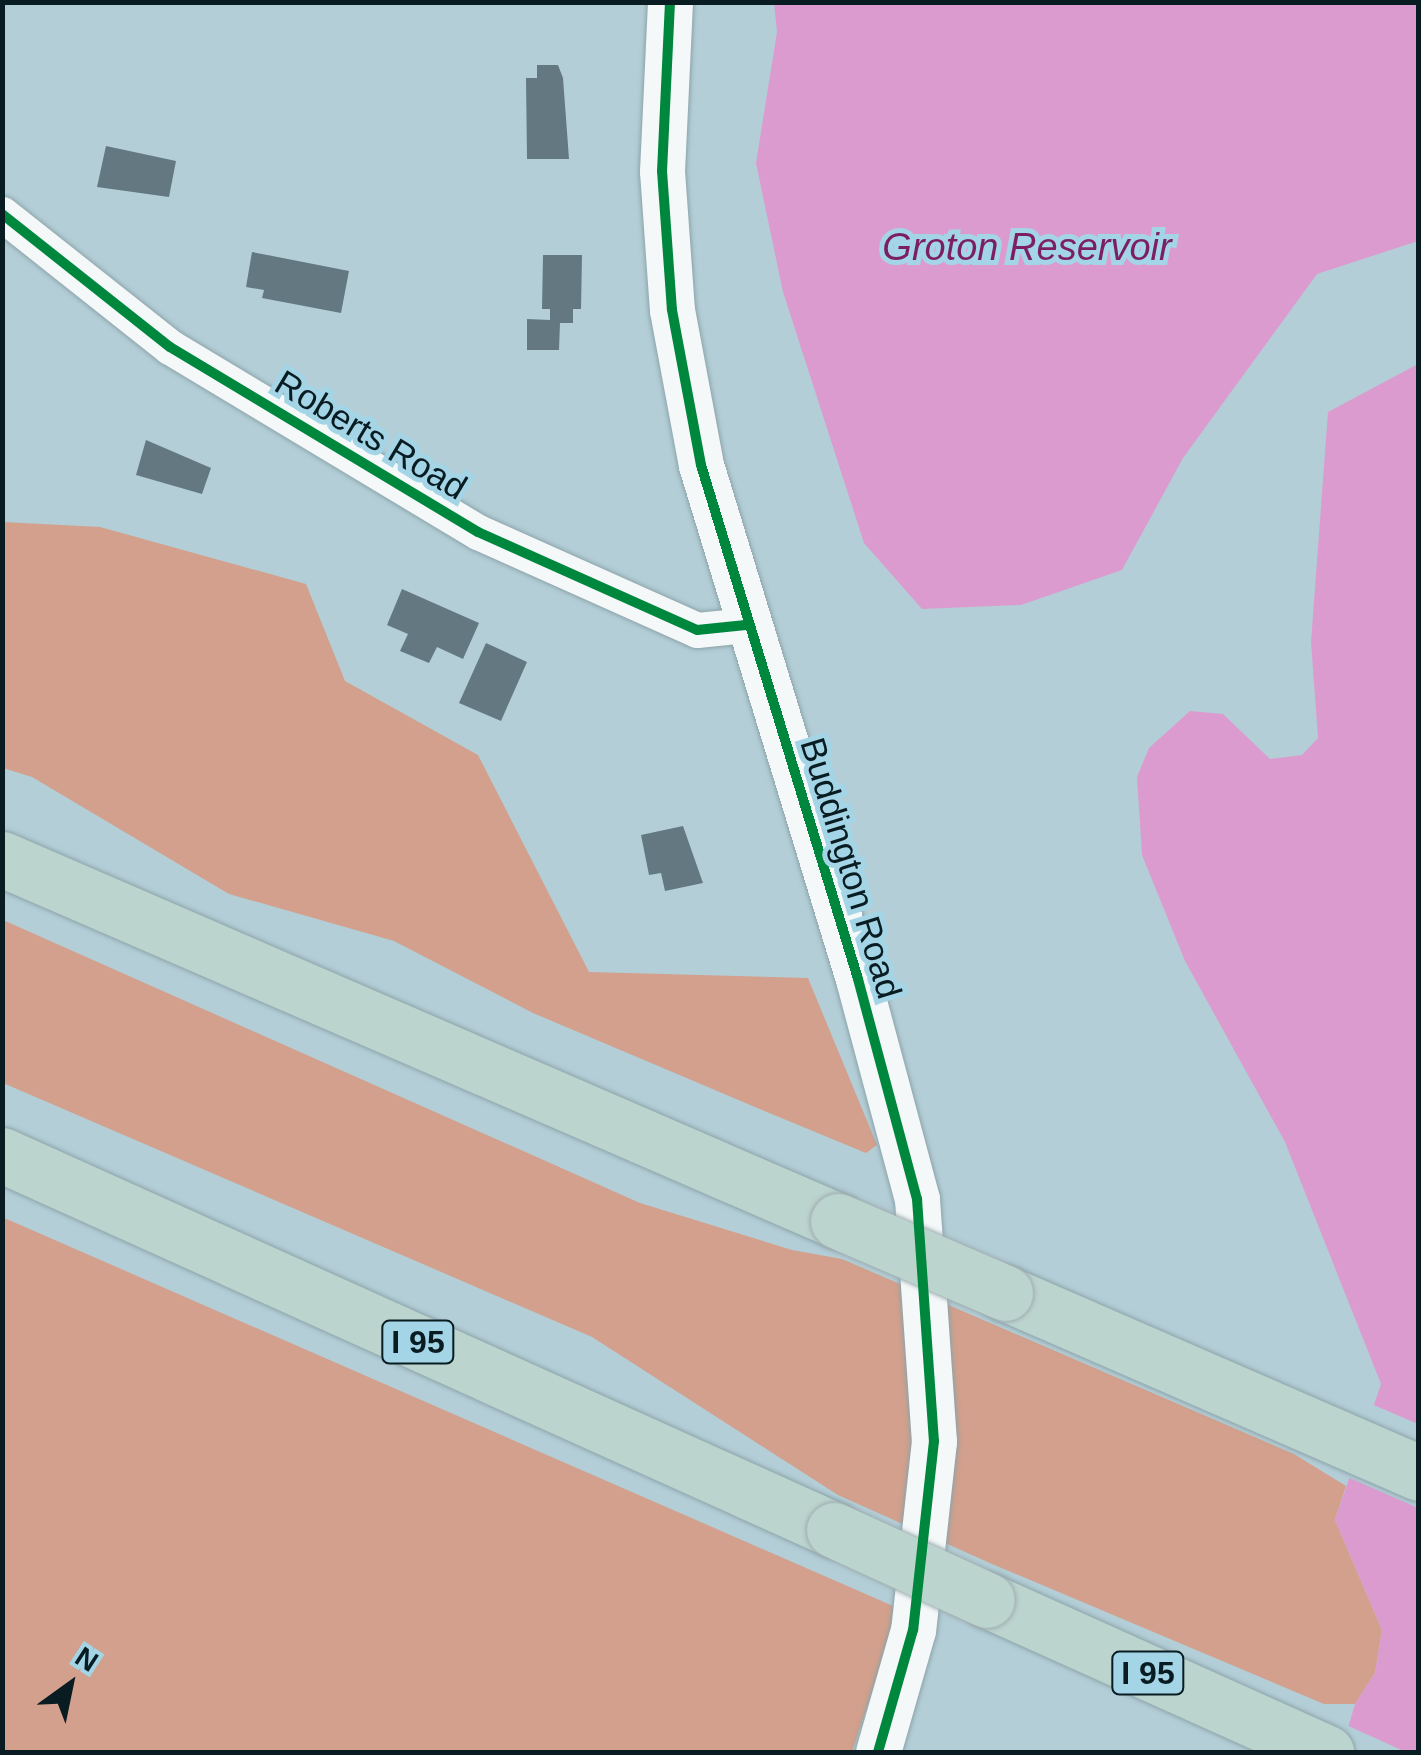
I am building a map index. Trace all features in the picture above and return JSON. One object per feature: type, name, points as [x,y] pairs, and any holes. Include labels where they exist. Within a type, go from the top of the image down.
[{"type":"highway","points":[[2,859],[1418,1472]]},
{"type":"highway","name":"I 95","points":[[2,1154],[1318,1749]]},
{"type":"street","name":"Buddington Road","points":[[670,2],[662,170],[672,310],[701,465],[746,625],[858,979],[917,1199],[934,1441],[913,1630],[878,1752]]},
{"type":"street","name":"Roberts Road","points":[[2,214],[170,347],[478,532],[697,630],[746,625]]},
{"type":"shaded area","points":[[3,522],[100,527],[306,584],[345,681],[478,755],[589,972],[808,978],[877,1145],[866,1153],[755,1107],[533,1013],[394,941],[229,894],[32,777],[3,768]]},
{"type":"shaded area","points":[[3,920],[640,1203],[792,1250],[842,1259],[1294,1454],[1346,1486],[1335,1520],[1382,1630],[1375,1673],[1355,1704],[1324,1704],[992,1564],[838,1495],[592,1337],[3,1083]]},
{"type":"shaded area","points":[[2,1217],[900,1609],[852,1752],[3,1752]]},
{"type":"water","name":"Groton Reservoir","points":[[774,3],[1418,3],[1418,241],[1317,274],[1183,458],[1122,570],[1021,605],[922,609],[864,543],[783,292],[756,163],[777,32]]},
{"type":"water","points":[[1418,364],[1418,1752],[1341,1752],[1355,1704],[1375,1673],[1382,1630],[1335,1520],[1381,1384],[1285,1142],[1185,961],[1142,855],[1137,777],[1149,748],[1190,711],[1223,714],[1270,759],[1302,755],[1318,738],[1311,642],[1328,412]]},
{"type":"pier","points":[[1369,1403],[1418,1424],[1418,1508],[1345,1476]]},
{"type":"pier","points":[[1344,1724],[1406,1752],[1336,1752]]},
{"type":"building","points":[[537,65],[558,65],[563,78],[569,159],[527,159],[526,78],[537,78]]},
{"type":"building","points":[[106,146],[176,161],[169,197],[97,187]]},
{"type":"building","points":[[252,252],[349,271],[341,313],[262,298],[264,290],[246,287]]},
{"type":"building","points":[[543,255],[582,255],[581,309],[573,309],[573,323],[560,323],[559,350],[527,350],[527,319],[550,320],[550,309],[542,309]]},
{"type":"building","points":[[146,440],[211,468],[202,494],[136,475]]},
{"type":"building","points":[[402,589],[479,623],[463,659],[437,647],[429,663],[400,651],[408,634],[387,625]]},
{"type":"building","points":[[486,643],[527,662],[501,721],[459,703]]},
{"type":"building","points":[[683,826],[703,883],[665,891],[661,873],[649,875],[641,835]]},
{"type":"cycle path","points":[[670,2],[662,171],[672,310],[701,465],[858,979],[917,1199],[934,1441],[913,1630],[878,1752]]},
{"type":"cycle path","points":[[2,214],[170,347],[478,532],[697,630],[746,625]]}]
